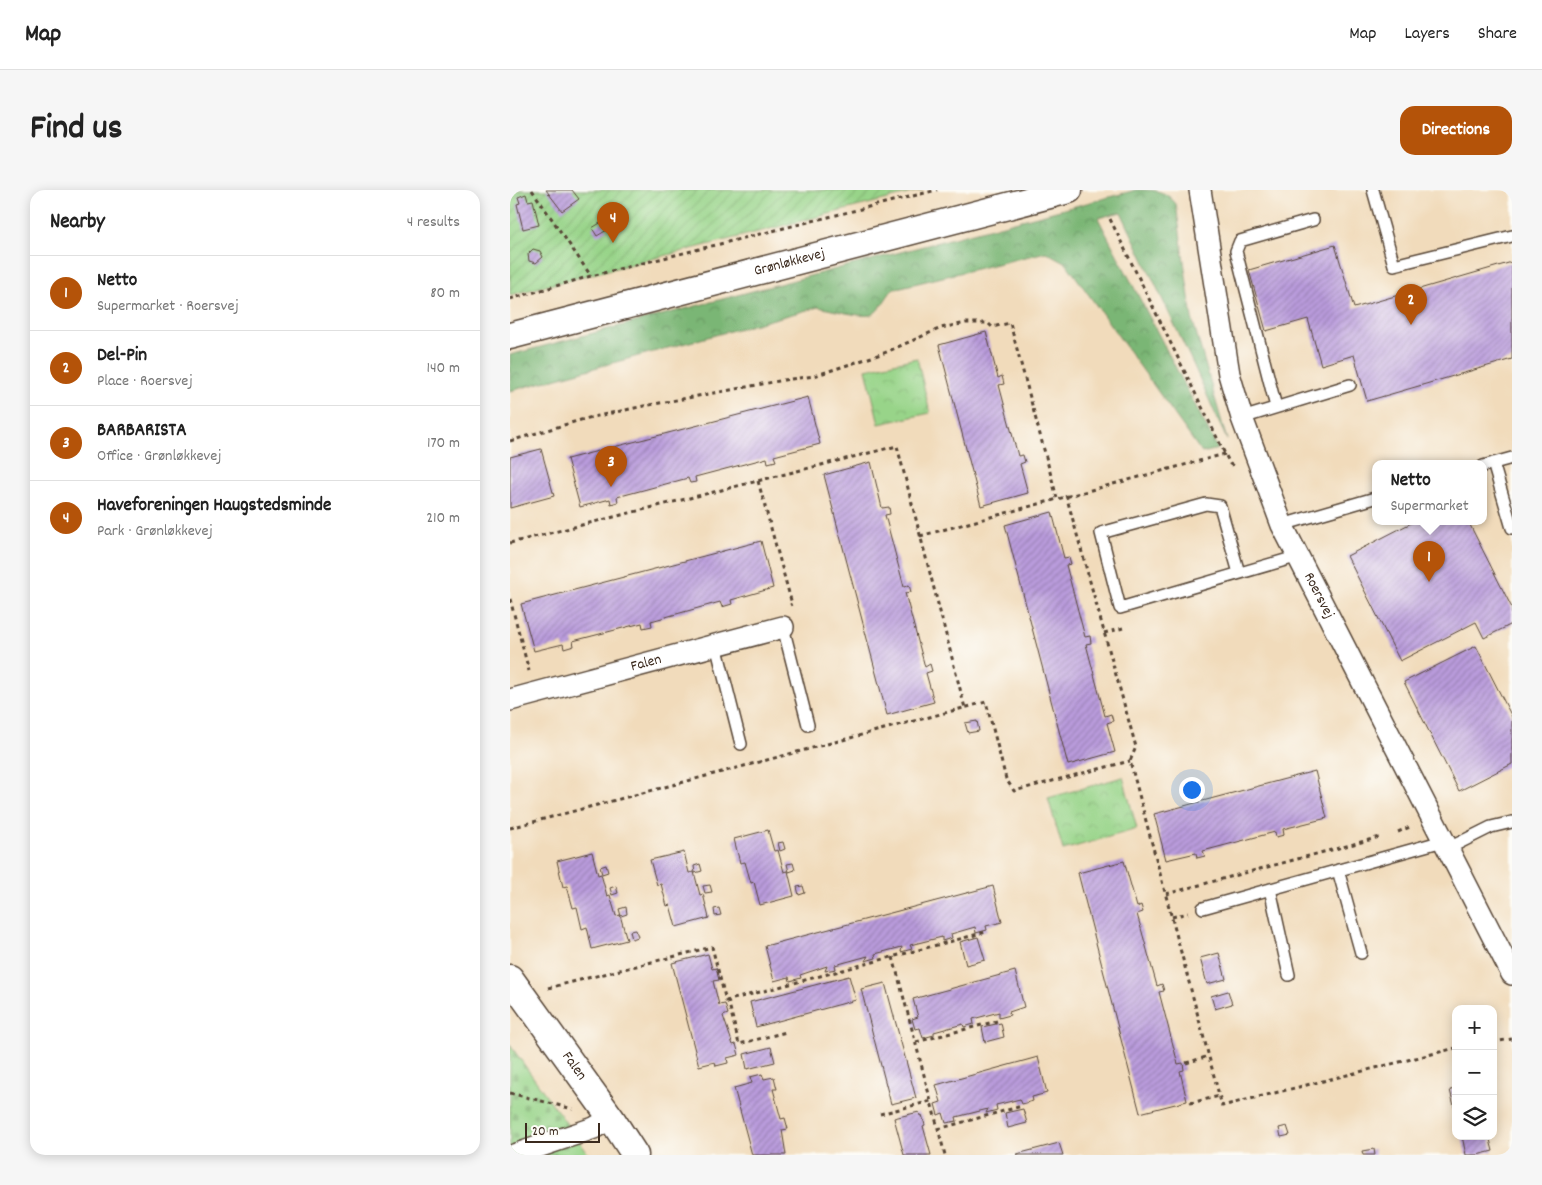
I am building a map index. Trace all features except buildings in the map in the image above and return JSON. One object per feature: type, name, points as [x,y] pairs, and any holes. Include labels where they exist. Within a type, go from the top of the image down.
[{"type":"street","name":"Grønløkkevej","points":[[510,336],[1069,190]]},
{"type":"street","name":"Roersvej","points":[[1200,190],[1229,374],[1242,418],[1282,524],[1512,974]]},
{"type":"street","name":"Falen","points":[[510,700],[783,627]]},
{"type":"street","name":"Falen","points":[[516,986],[611,1118],[635,1155]]},
{"type":"street","points":[[514,1155],[594,1128],[611,1118]]},
{"type":"lane","points":[[1373,190],[1394,265],[1512,236]]},
{"type":"lane","points":[[1276,407],[1236,252],[1240,241],[1313,220]]},
{"type":"lane","points":[[1242,418],[1350,385]]},
{"type":"lane","points":[[1512,458],[1488,465],[1512,528]]},
{"type":"lane","points":[[1282,524],[1372,499]]},
{"type":"lane","points":[[1239,573],[1220,506],[1206,504],[1101,533],[1120,608],[1298,556]]},
{"type":"lane","points":[[783,627],[808,725]]},
{"type":"lane","points":[[716,645],[741,744]]},
{"type":"lane","points":[[1202,908],[1338,870],[1445,845],[1491,827],[1512,822]]},
{"type":"lane","points":[[1338,870],[1361,953]]},
{"type":"lane","points":[[1270,889],[1289,975]]},
{"type":"path","points":[[532,190],[592,276]]},
{"type":"path","points":[[510,299],[592,276],[937,190]]},
{"type":"path","points":[[1110,219],[1230,464],[1245,473],[1261,470]]},
{"type":"path","points":[[510,441],[584,419],[644,406],[814,376],[884,353],[941,328],[966,322],[988,323],[992,327],[1010,323],[1057,498]]},
{"type":"path","points":[[510,543],[897,446],[965,708]]},
{"type":"path","points":[[920,536],[1225,454]]},
{"type":"path","points":[[758,481],[792,604]]},
{"type":"path","points":[[1066,496],[1136,747],[1130,761],[1222,1106],[1452,1049]]},
{"type":"path","points":[[510,599],[529,672]]},
{"type":"path","points":[[510,828],[986,702],[1006,779],[1014,791],[1130,761]]},
{"type":"path","points":[[1390,835],[1431,817]]},
{"type":"path","points":[[1166,894],[1380,837]]},
{"type":"path","points":[[728,1000],[986,932]]},
{"type":"path","points":[[516,986],[712,947],[739,1044],[786,1032]]},
{"type":"path","points":[[893,957],[945,1155]]},
{"type":"path","points":[[916,1042],[997,1021]]},
{"type":"path","points":[[1497,1041],[1512,1038]]},
{"type":"path","points":[[1186,1063],[1209,1056]]},
{"type":"path","points":[[510,1093],[611,1118]]},
{"type":"path","points":[[1190,1103],[1220,1096]]},
{"type":"path","points":[[880,1114],[931,1102]]},
{"type":"path","points":[[938,1128],[1022,1106]]},
{"type":"green space","points":[[510,190],[923,190],[510,295]]},
{"type":"green space","points":[[1136,190],[1164,193],[1176,204],[1192,318],[1227,440],[1121,212],[1098,218],[1218,449],[1202,453],[1066,263],[1046,252],[893,289],[873,314],[855,315],[818,307],[510,391],[510,355]]},
{"type":"green space","points":[[917,358],[930,413],[879,424],[866,369]]},
{"type":"green space","points":[[1123,777],[1137,829],[1063,850],[1048,798]]},
{"type":"green space","points":[[510,1045],[589,1155],[510,1155]]},
{"type":"place","name":"Haveforeningen Haugstedsminde","points":[[613,243]]},
{"type":"place","name":"Del-Pin","points":[[1411,325]]},
{"type":"place","name":"BARBARISTA","points":[[611,487]]},
{"type":"place","name":"Netto","points":[[1429,582]]}]
